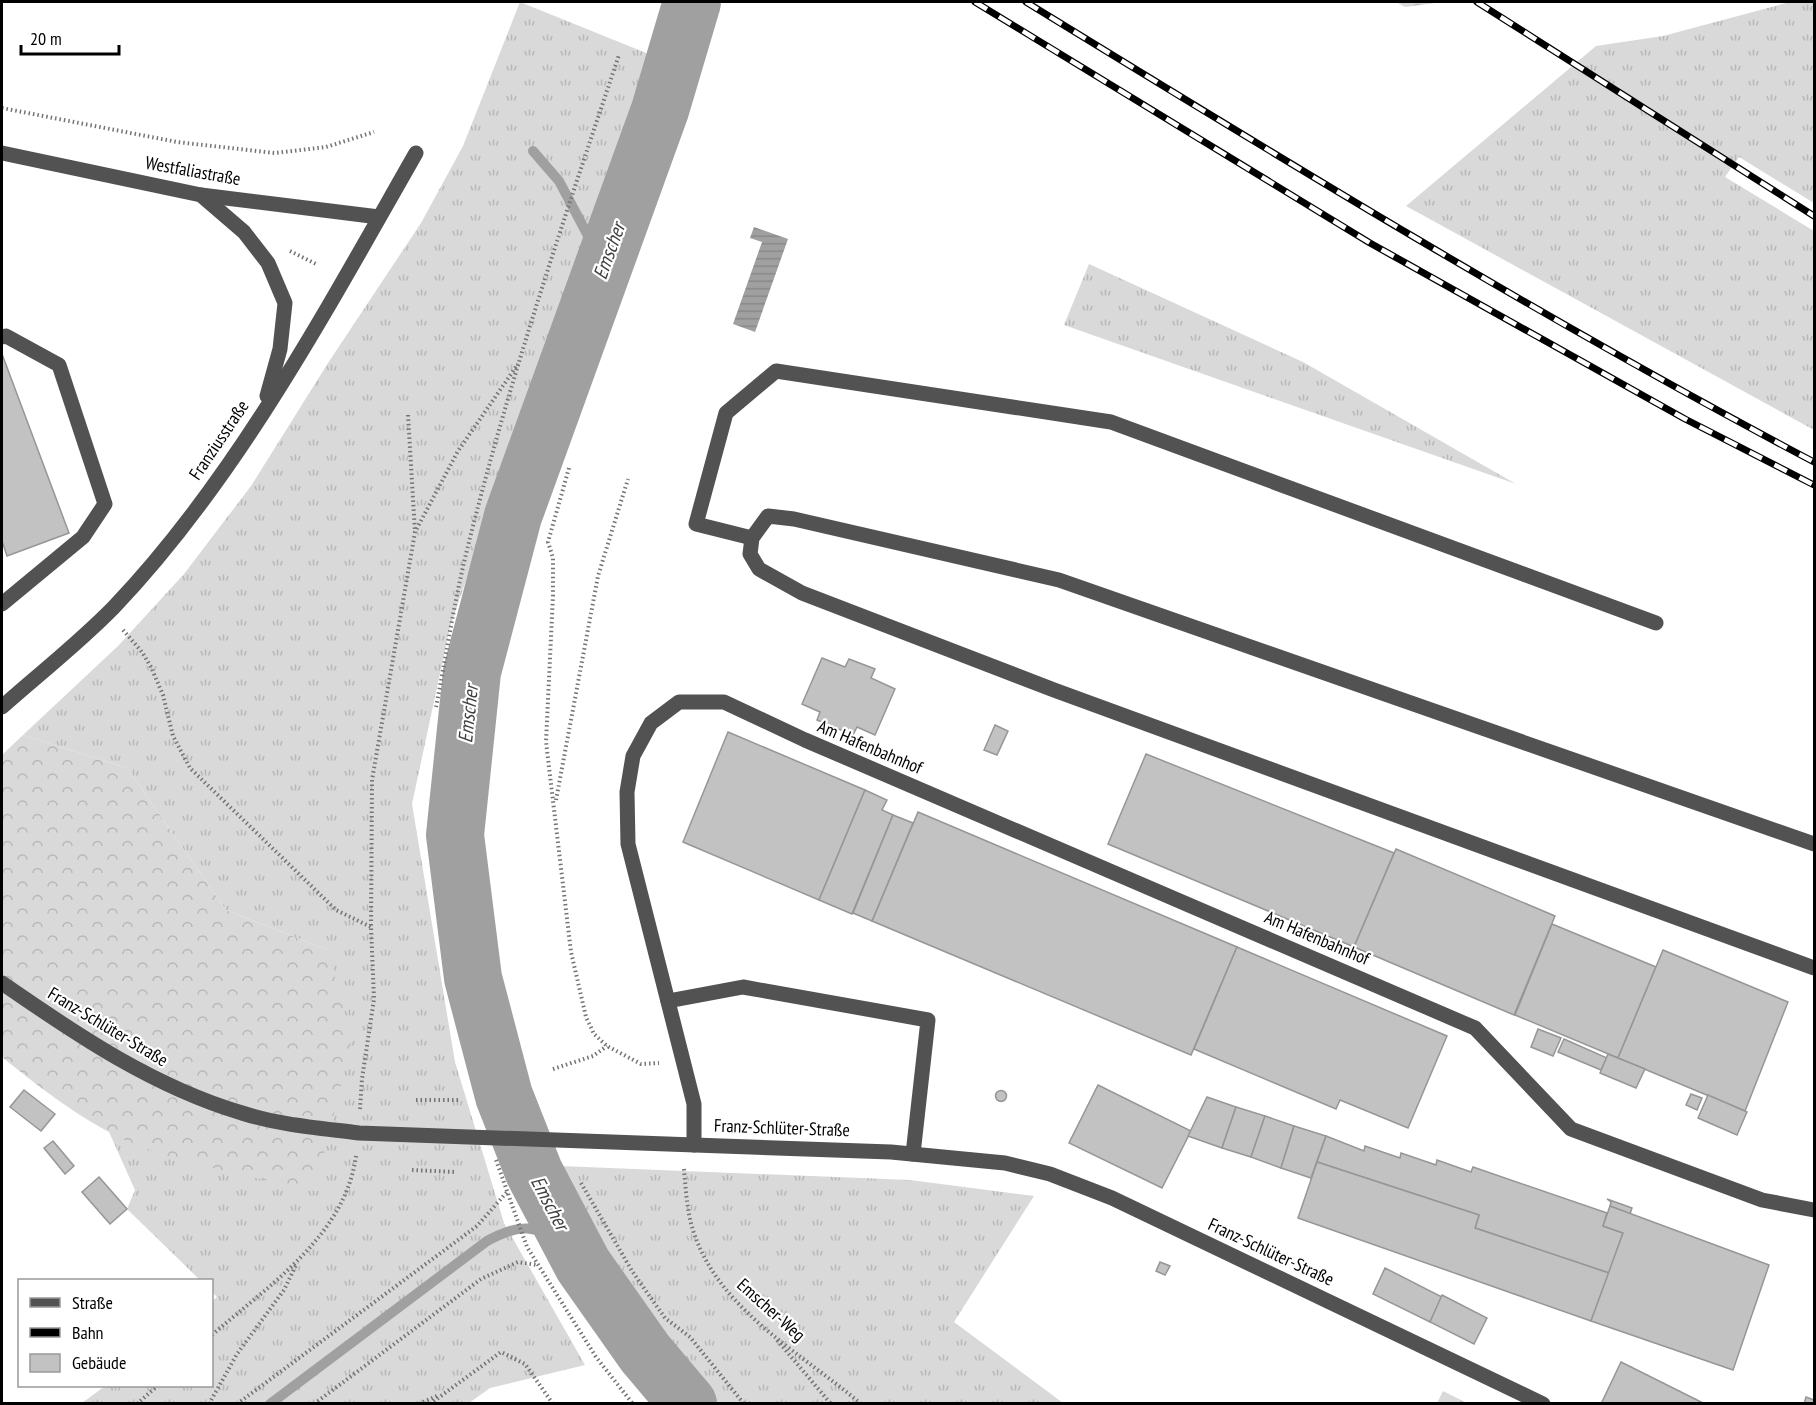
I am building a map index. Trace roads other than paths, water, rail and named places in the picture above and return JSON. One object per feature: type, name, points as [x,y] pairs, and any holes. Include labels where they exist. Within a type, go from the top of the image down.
[{"type":"street","name":"Westfaliastraße","points":[[2,153],[201,195],[379,217]]},
{"type":"street","name":"Franziusstraße","points":[[2,707],[113,608],[174,538],[219,478],[298,354],[416,153]]},
{"type":"street","points":[[201,195],[244,232],[268,263],[285,303],[280,349],[262,410]]},
{"type":"street","points":[[2,337],[6,336],[58,365],[105,504],[84,537],[2,604]]},
{"type":"street","points":[[752,538],[696,524],[726,412],[776,372],[1111,422],[1656,623]]},
{"type":"street","points":[[1815,844],[1059,580],[794,519],[768,516],[752,538],[750,554],[759,569],[802,593],[1065,694],[1815,968]]},
{"type":"street","name":"Am Hafenbahnhof","points":[[688,1145],[694,1104],[628,844],[627,792],[633,756],[651,723],[679,702],[724,702],[805,740],[1475,1028],[1571,1130],[1762,1200],[1815,1210]]},
{"type":"street","name":"Franz-Schlüter-Straße","points":[[2,984],[130,1067],[188,1094],[243,1114],[300,1126],[359,1133],[442,1134],[913,1154],[1005,1163],[1061,1178],[1112,1198],[1544,1404]]},
{"type":"street","points":[[668,1001],[743,987],[928,1020],[913,1154]]},
{"type":"waterway","name":"Emscher","points":[[688,1404],[645,1353],[583,1265],[534,1172],[504,1096],[473,978],[455,835],[472,672],[513,516],[660,110],[692,2]]},
{"type":"waterway","points":[[533,151],[559,181],[603,264]]},
{"type":"waterway","points":[[270,1404],[487,1241],[522,1228],[541,1231],[574,1247]]},
{"type":"railway","points":[[975,2],[1370,243],[1685,419],[1814,485]]},
{"type":"railway","points":[[1026,2],[1318,180],[1515,296],[1814,462]]},
{"type":"railway","points":[[1477,2],[1814,216]]}]
